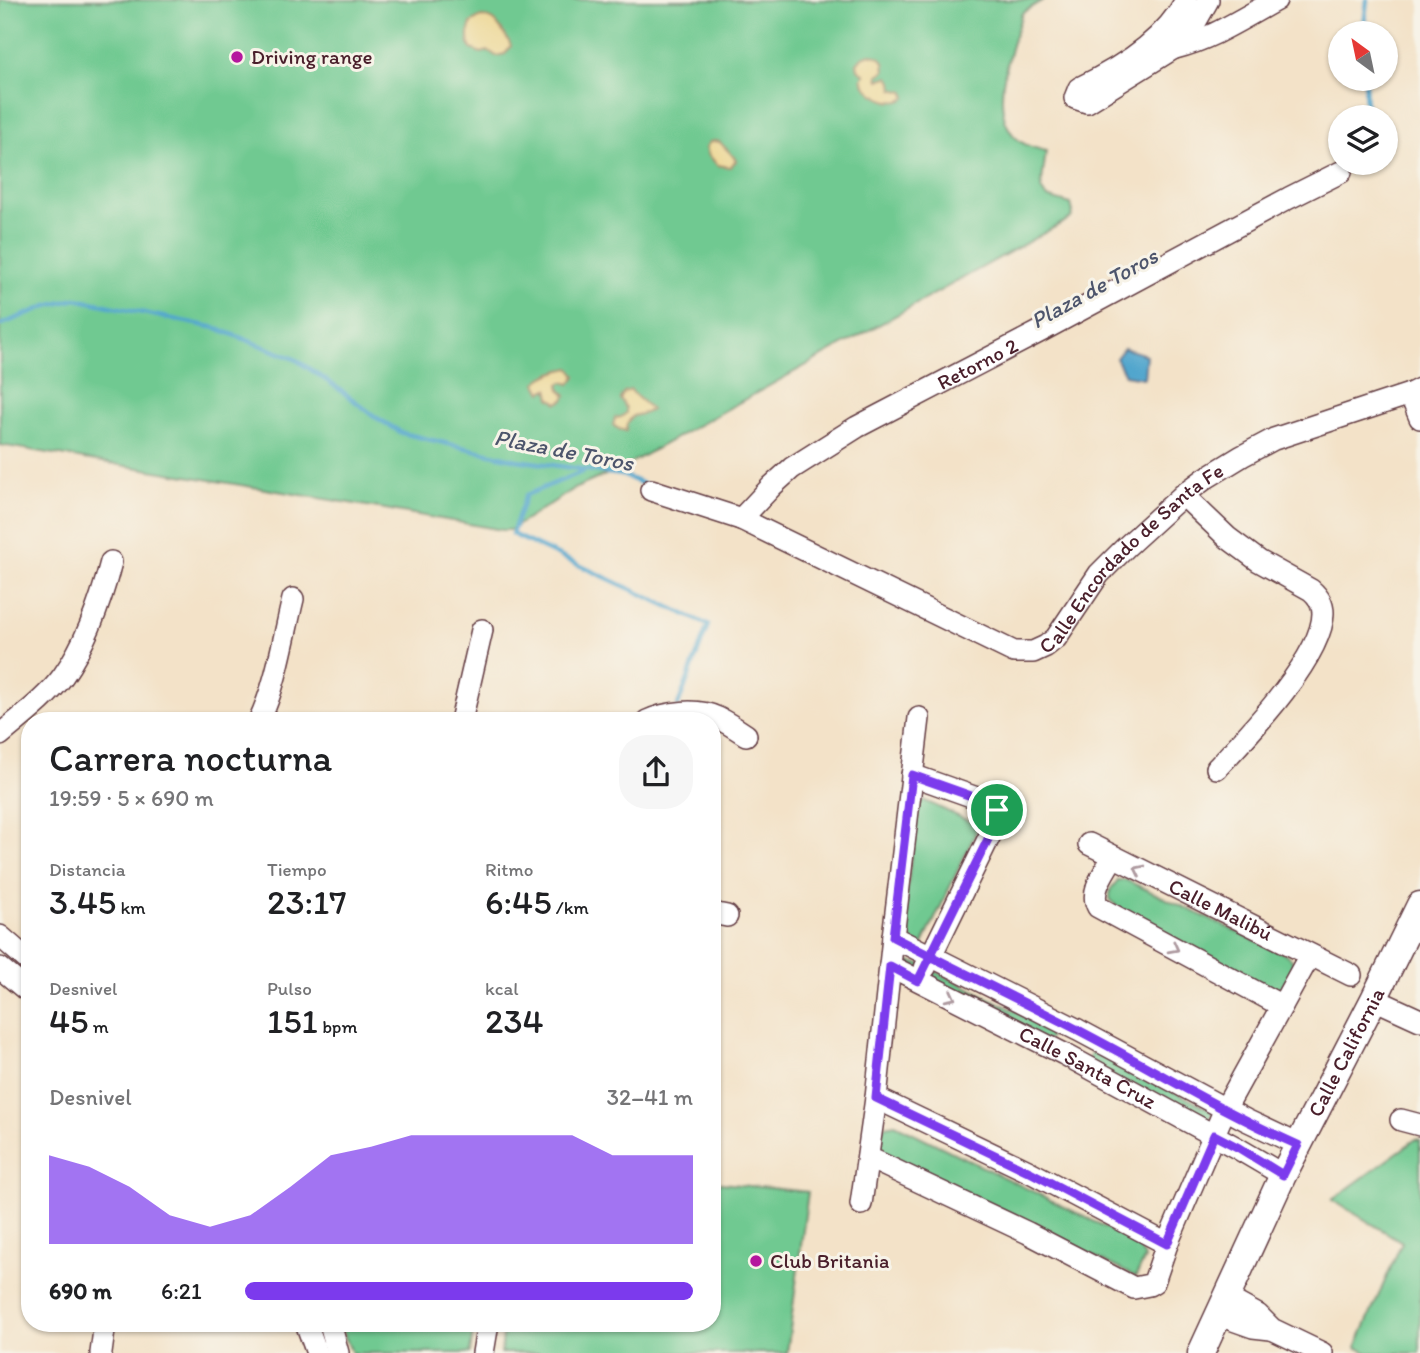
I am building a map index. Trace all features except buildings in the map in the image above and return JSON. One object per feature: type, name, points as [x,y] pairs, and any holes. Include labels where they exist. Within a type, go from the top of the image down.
[{"type":"main road","name":"Calle California","points":[[1201,1353],[1283,1175],[1420,905]]},
{"type":"street","points":[[1186,0],[1163,31],[1142,51],[1079,88],[1075,99],[1087,102],[1174,48],[1191,30],[1208,0]]},
{"type":"street","points":[[1142,51],[1195,43],[1276,0]]},
{"type":"street","name":"Retorno 2","points":[[741,519],[792,468],[857,426],[1337,175]]},
{"type":"street","points":[[1415,391],[1420,418]]},
{"type":"street","name":"Calle Encordado de Santa Fe","points":[[651,490],[741,519],[1014,652],[1033,652],[1056,638],[1099,574],[1183,495],[1206,478],[1274,439],[1415,391]]},
{"type":"street","points":[[1183,495],[1236,545],[1311,590],[1317,595],[1323,609],[1321,625],[1313,645],[1288,687],[1217,768]]},
{"type":"street","points":[[27,712],[62,678],[79,650],[99,602],[111,562]]},
{"type":"street","points":[[264,712],[293,599]]},
{"type":"street","points":[[463,712],[482,630]]},
{"type":"street","points":[[0,735],[21,717]]},
{"type":"street","points":[[861,1204],[869,1158],[919,718]]},
{"type":"street","points":[[721,720],[746,735]]},
{"type":"street","points":[[912,775],[988,802],[997,810],[997,821],[918,981]]},
{"type":"street","name":"Calle Malibú","points":[[1088,844],[1351,975]]},
{"type":"street","points":[[1113,857],[1095,893],[1098,907],[1282,1006]]},
{"type":"street","points":[[0,936],[21,954]]},
{"type":"street","name":"Calle Santa Cruz","points":[[893,937],[1298,1145]]},
{"type":"street","points":[[869,1158],[1028,1233],[1134,1288],[1149,1285],[1154,1282],[1167,1244],[1225,1109],[1310,955]]},
{"type":"street","name":"Calle Santa Cruz","points":[[890,966],[1064,1054],[1239,1148],[1283,1175]]},
{"type":"street","points":[[0,968],[21,982]]},
{"type":"street","points":[[1374,999],[1420,1020]]},
{"type":"street","points":[[1064,1054],[1078,1030]]},
{"type":"street","points":[[876,1098],[1030,1172],[1167,1244]]},
{"type":"street","points":[[1223,1306],[1253,1328],[1272,1329],[1322,1353]]},
{"type":"street","points":[[100,1353],[104,1332]]},
{"type":"street","points":[[309,1332],[317,1353]]},
{"type":"street","points":[[332,1332],[338,1353]]},
{"type":"street","points":[[483,1353],[486,1332]]},
{"type":"green space","points":[[0,0],[1043,0],[1022,13],[1004,77],[1003,111],[1007,125],[1019,141],[1046,151],[1041,189],[1046,197],[1071,204],[1073,212],[1071,218],[623,467],[574,489],[510,530],[0,445]]},
{"type":"green space","points":[[923,800],[975,824],[976,832],[921,948],[902,936],[917,804]]},
{"type":"green space","points":[[1118,880],[1126,880],[1287,955],[1294,967],[1279,992],[1270,992],[1116,906],[1110,899],[1110,890]]},
{"type":"green space","points":[[910,962],[923,965],[1054,1030],[1046,1044],[904,968]]},
{"type":"green space","points":[[1092,1051],[1213,1111],[1207,1125],[1086,1063]]},
{"type":"green space","points":[[895,1124],[1136,1242],[1145,1258],[1136,1277],[882,1154],[879,1135],[885,1126]]},
{"type":"green space","points":[[1416,1139],[1420,1140],[1420,1353],[1368,1353],[1356,1347],[1402,1242],[1332,1200]]},
{"type":"green space","name":"Club Britania","points":[[721,1183],[808,1192],[787,1353],[501,1353],[503,1332],[721,1332]]},
{"type":"green space","points":[[343,1332],[473,1332],[470,1353],[352,1353]]},
{"type":"sand","points":[[481,17],[493,20],[506,36],[511,46],[505,54],[496,56],[489,51],[481,53],[471,49],[468,36],[471,23]]},
{"type":"sand","points":[[870,54],[880,57],[884,62],[885,71],[878,75],[879,80],[889,77],[893,89],[905,92],[906,98],[900,101],[887,100],[868,89],[862,78],[865,75],[858,69],[857,63]]},
{"type":"sand","points":[[715,141],[720,142],[735,158],[736,161],[730,167],[717,165],[708,154],[706,147]]},
{"type":"sand","points":[[570,368],[576,376],[570,384],[559,384],[566,395],[564,400],[558,403],[550,398],[548,389],[542,392],[536,383],[552,373]]},
{"type":"sand","points":[[631,390],[651,410],[633,416],[626,431],[613,425],[615,418],[626,413],[620,399],[624,392]]},
{"type":"water","points":[[1124,348],[1146,355],[1144,378],[1125,375],[1116,358]]},
{"type":"waterway","name":"Plaza de Toros","points":[[1364,21],[1367,0]]},
{"type":"waterway","name":"Plaza de Toros","points":[[1365,91],[1366,105]]},
{"type":"waterway","name":"Plaza de Toros","points":[[0,325],[47,306],[76,299],[216,328],[295,359],[402,433],[517,460],[622,475],[646,485]]},
{"type":"waterway","points":[[582,472],[526,495],[512,534],[708,625],[678,705]]},
{"type":"place","name":"Driving range","points":[[237,57]]},
{"type":"place","name":"Club Britania","points":[[756,1261]]},
{"type":"route","points":[[997,810],[988,802],[912,775],[893,937],[931,957],[1078,1030],[1246,1121],[1298,1145],[1283,1175],[1214,1135],[1167,1244],[1030,1172],[876,1098],[890,966],[918,981],[931,957],[997,821],[997,810]]}]
